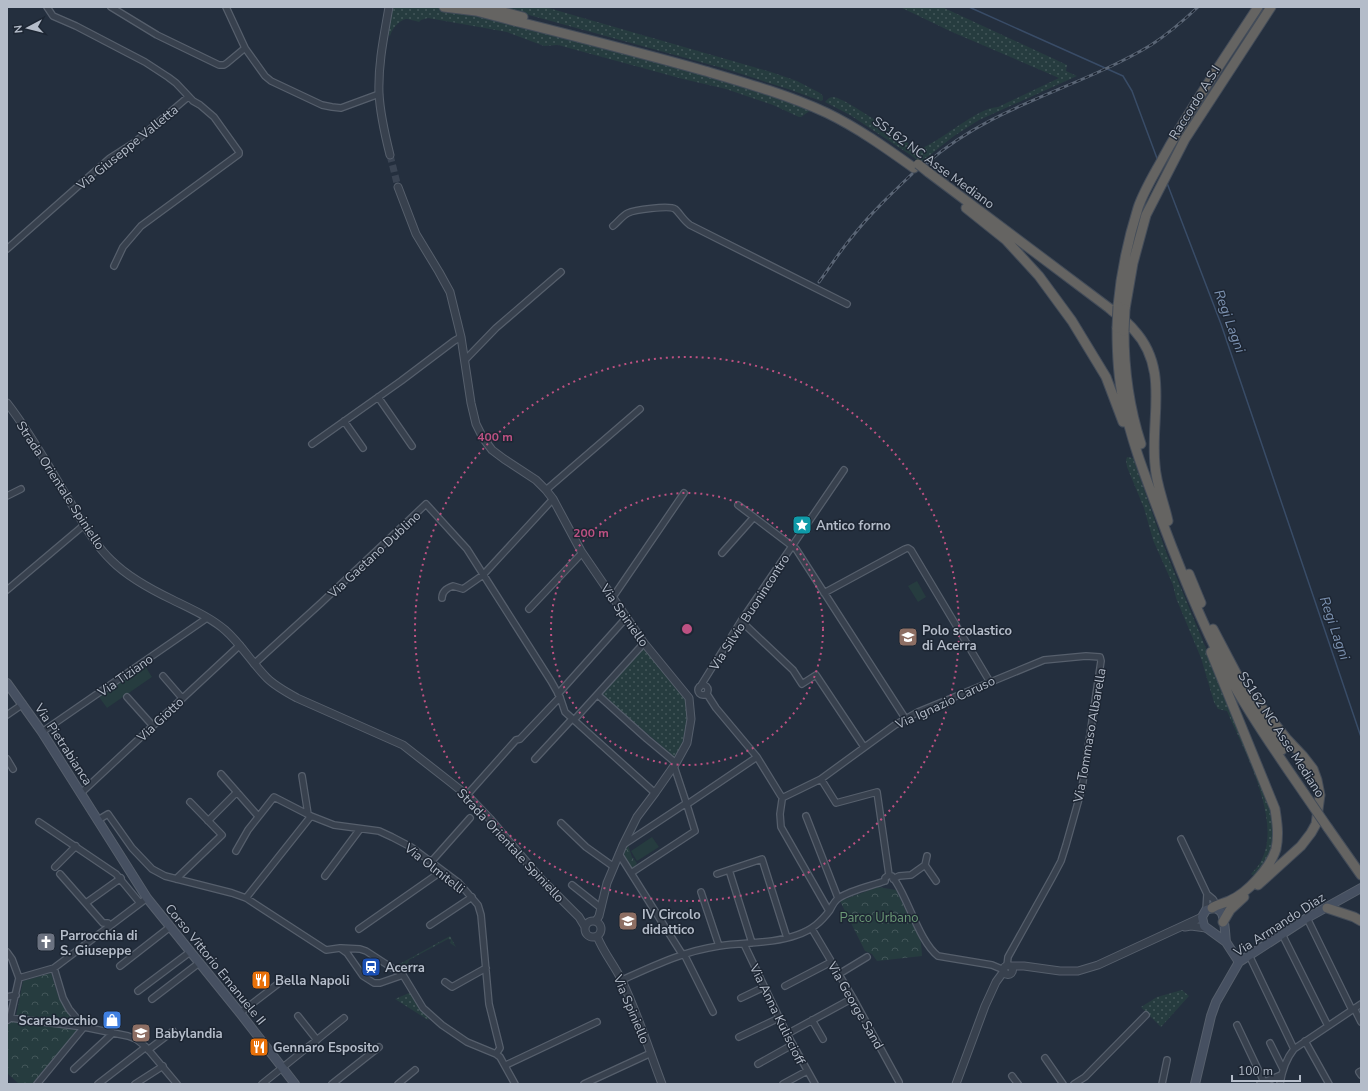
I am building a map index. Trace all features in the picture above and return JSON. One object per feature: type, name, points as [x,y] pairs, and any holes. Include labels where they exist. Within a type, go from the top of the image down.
[{"type":"highway","points":[[444,7],[478,9]]},
{"type":"highway","points":[[465,7],[478,9]]},
{"type":"highway","name":"Raccordo A.S.I","points":[[1122,308],[1120,281],[1126,251],[1138,207],[1177,133],[1258,7]]},
{"type":"highway","name":"Raccordo A.S.I","points":[[1122,308],[1146,215],[1166,174],[1185,139],[1271,7]]},
{"type":"highway","name":"SS162 NC Asse Mediano","points":[[478,9],[498,9],[757,80],[803,100],[844,115],[873,132],[1006,240],[1039,276],[1072,321],[1106,377],[1133,438]]},
{"type":"highway","name":"SS162 NC Asse Mediano","points":[[478,9],[803,100]]},
{"type":"highway","name":"SS162 NC Asse Mediano","points":[[925,174],[1109,308],[1134,330],[1149,351],[1154,365],[1157,398],[1154,442],[1146,466],[1149,488],[1182,574],[1217,651],[1263,733],[1330,825],[1350,854],[1361,875]]},
{"type":"highway","points":[[1122,308],[1119,369],[1122,392],[1133,438],[1146,466]]},
{"type":"highway","name":"SS162 NC Asse Mediano","points":[[1146,466],[1191,581],[1208,620],[1253,703],[1307,792]]},
{"type":"highway","points":[[1182,574],[1198,621],[1275,809],[1278,828],[1276,849],[1259,878],[1239,895],[1211,910]]},
{"type":"highway","points":[[1208,620],[1228,650],[1252,693],[1286,738],[1313,769],[1320,795],[1316,824],[1301,846],[1233,906],[1223,922]]},
{"type":"highway","name":"SS162 NC Asse Mediano","points":[[1350,854],[1361,865]]},
{"type":"highway","points":[[1327,908],[1354,917],[1361,921]]},
{"type":"main road","name":"Via Pietrabianca","points":[[7,683],[24,704],[82,793],[144,900]]},
{"type":"main road","name":"Via Armando Diaz","points":[[1195,1084],[1211,1016],[1216,1002],[1239,962],[1308,918],[1361,888]]},
{"type":"main road","name":"Corso Vittorio Emanuele II","points":[[144,900],[170,927],[295,1084]]},
{"type":"main road","points":[[1226,942],[1223,918],[1211,910],[1202,923],[1226,942],[1239,962]]},
{"type":"main road","points":[[1209,929],[1220,927],[1223,922]]},
{"type":"street","points":[[47,7],[53,16],[81,28],[145,62],[176,83],[188,97]]},
{"type":"street","points":[[111,7],[157,35],[222,66],[245,48]]},
{"type":"street","points":[[226,7],[245,48],[265,76],[278,85],[322,105],[341,108],[379,94]]},
{"type":"street","points":[[389,7],[381,56],[379,94],[390,155]]},
{"type":"street","name":"Via Giuseppe Valletta","points":[[7,249],[110,158],[135,142],[188,97],[214,117],[238,150],[239,154],[141,226],[122,247],[114,266]]},
{"type":"street","name":"Via Spiniello","points":[[398,187],[416,234],[450,292],[462,337],[471,403],[476,424],[483,438],[492,450],[536,480],[546,490],[553,499],[582,553],[626,618],[644,643],[692,697],[691,719],[687,743],[675,764],[637,817],[622,845],[607,883],[599,916],[596,922],[599,923],[601,932],[594,937],[588,935],[585,927]]},
{"type":"street","points":[[613,226],[627,213],[669,207],[675,209],[684,221],[690,225],[847,304]]},
{"type":"street","points":[[465,360],[496,328],[561,272]]},
{"type":"street","points":[[312,444],[419,368],[454,341],[462,337]]},
{"type":"street","points":[[378,397],[412,446]]},
{"type":"street","name":"Strada Orientale Spiniello","points":[[7,403],[31,437],[84,525],[101,550],[127,574],[207,618],[225,630],[268,679],[297,698],[403,745],[467,795],[490,819],[540,878],[579,917],[585,927]]},
{"type":"street","points":[[546,490],[640,409]]},
{"type":"street","points":[[344,421],[363,448]]},
{"type":"street","name":"Via Silvio Buonincontro","points":[[703,691],[706,678],[741,621],[844,470]]},
{"type":"street","points":[[7,496],[20,489]]},
{"type":"street","points":[[612,597],[684,493]]},
{"type":"street","points":[[442,598],[442,595],[448,588],[453,586],[464,589],[483,574],[553,499]]},
{"type":"street","name":"Via Gaetano Dublino","points":[[254,664],[426,504],[467,550],[559,695],[565,712],[655,793]]},
{"type":"street","name":"Via Silvio Buonincontro","points":[[738,505],[796,549],[905,718]]},
{"type":"street","points":[[722,553],[754,517]]},
{"type":"street","points":[[7,590],[84,525]]},
{"type":"street","points":[[824,594],[908,548],[915,557],[990,682]]},
{"type":"street","points":[[529,609],[582,553]]},
{"type":"street","name":"Via Tiziano","points":[[42,732],[207,618]]},
{"type":"street","points":[[467,795],[516,740],[520,739],[626,618]]},
{"type":"street","points":[[741,621],[793,670],[802,684],[816,675],[864,747]]},
{"type":"street","points":[[535,759],[598,695],[644,643]]},
{"type":"street","name":"Via Giotto","points":[[82,793],[182,698],[240,646]]},
{"type":"street","name":"Via Ignazio Caruso","points":[[782,798],[821,779],[905,718],[1044,660],[1086,656],[1100,657]]},
{"type":"street","name":"Via Tommaso Albarella","points":[[1008,970],[1008,957],[1061,861],[1066,845],[1082,788],[1102,661],[1100,657]]},
{"type":"street","points":[[163,676],[182,698]]},
{"type":"street","points":[[692,697],[703,691],[758,757],[782,798],[780,814],[781,827],[829,911]]},
{"type":"street","points":[[598,695],[675,764],[695,831],[631,873]]},
{"type":"street","points":[[127,697],[152,726]]},
{"type":"street","points":[[7,715],[24,704]]},
{"type":"street","points":[[622,845],[758,757]]},
{"type":"street","points":[[7,759],[13,769]]},
{"type":"street","points":[[221,774],[258,816]]},
{"type":"street","points":[[246,898],[309,815],[302,776]]},
{"type":"street","points":[[821,779],[836,803],[877,792],[891,877],[898,885],[925,940],[933,952],[943,958],[992,965],[1008,970],[1031,967],[1060,971],[1078,971],[1098,965],[1179,928],[1211,910]]},
{"type":"street","points":[[208,821],[237,792]]},
{"type":"street","name":"Via Olmitelli","points":[[236,851],[248,830],[274,797],[309,815],[334,825],[378,831],[392,836],[411,847],[459,883],[478,905],[481,915],[489,1004],[500,1048],[496,1054]]},
{"type":"street","points":[[176,879],[222,835],[190,802]]},
{"type":"street","points":[[98,820],[108,814],[142,860],[152,869],[165,876],[246,898],[326,950],[340,948],[360,949],[366,951],[403,975],[423,1008],[442,1025],[467,1042],[500,1057],[506,1065],[515,1084]]},
{"type":"street","points":[[806,816],[838,898]]},
{"type":"street","points":[[432,862],[470,818]]},
{"type":"street","points":[[19,978],[54,968],[144,900],[121,878],[39,822]]},
{"type":"street","points":[[561,823],[586,847],[614,867]]},
{"type":"street","points":[[325,876],[360,829]]},
{"type":"street","points":[[1181,839],[1207,894],[1211,910]]},
{"type":"street","points":[[55,867],[76,846]]},
{"type":"street","points":[[619,854],[683,954],[713,1012]]},
{"type":"street","points":[[927,856],[926,865],[936,881]]},
{"type":"street","points":[[717,874],[762,859],[787,938]]},
{"type":"street","points":[[622,980],[683,954],[719,946],[787,938],[812,929],[820,923],[838,898],[885,881],[885,878],[911,875],[926,865]]},
{"type":"street","points":[[729,870],[752,943]]},
{"type":"street","points":[[358,929],[442,871]]},
{"type":"street","points":[[60,874],[103,923],[108,923],[110,926]]},
{"type":"street","points":[[86,903],[121,878]]},
{"type":"street","points":[[572,885],[601,908]]},
{"type":"street","points":[[701,892],[719,946]]},
{"type":"street","points":[[1207,894],[1211,910]]},
{"type":"street","points":[[430,925],[472,897]]},
{"type":"street","points":[[1308,918],[1353,1009],[1361,1022]]},
{"type":"street","points":[[585,927],[588,922],[596,922]]},
{"type":"street","points":[[1179,928],[1191,926],[1209,929]]},
{"type":"street","points":[[120,966],[170,927]]},
{"type":"street","name":"Via George Sand","points":[[812,929],[853,998],[899,1082]]},
{"type":"street","points":[[1282,934],[1328,1026]]},
{"type":"street","name":"Via Spiniello","points":[[596,936],[622,980],[636,1012],[651,1053],[659,1083]]},
{"type":"street","name":"Via Anna Kuliscioff","points":[[744,944],[792,1045],[815,1084]]},
{"type":"street","points":[[340,948],[347,953],[363,976],[374,983],[380,983],[403,975]]},
{"type":"street","points":[[7,952],[12,958],[19,978],[16,995],[8,1019],[84,1027],[128,1036],[147,1048],[177,1084]]},
{"type":"street","points":[[138,991],[190,952]]},
{"type":"street","points":[[1249,955],[1294,1049]]},
{"type":"street","points":[[839,974],[867,957]]},
{"type":"street","points":[[785,986],[831,962]]},
{"type":"street","points":[[152,999],[199,963]]},
{"type":"street","points":[[54,968],[63,998],[69,1009],[84,1027]]},
{"type":"street","points":[[446,982],[452,987],[486,968]]},
{"type":"street","points":[[956,1084],[993,989],[1008,970]]},
{"type":"street","points":[[240,1013],[283,980]]},
{"type":"street","points":[[741,998],[764,987]]},
{"type":"street","points":[[7,996],[16,995]]},
{"type":"street","points":[[787,1034],[853,998]]},
{"type":"street","points":[[1280,1084],[1282,1072],[1289,1055],[1294,1049],[1361,1004]]},
{"type":"street","points":[[1074,1084],[1085,1077],[1146,1015]]},
{"type":"street","points":[[298,1016],[317,1040]]},
{"type":"street","points":[[262,1084],[344,1018]]},
{"type":"street","points":[[739,1037],[779,1018]]},
{"type":"street","points":[[812,1020],[823,1039]]},
{"type":"street","points":[[506,1065],[597,1022]]},
{"type":"street","points":[[1237,1025],[1262,1083],[1282,1072]]},
{"type":"street","points":[[36,1084],[84,1027]]},
{"type":"street","points":[[98,1084],[173,1031]]},
{"type":"street","points":[[74,1069],[113,1032]]},
{"type":"street","points":[[1305,1041],[1329,1084]]},
{"type":"street","points":[[1270,1043],[1282,1072]]},
{"type":"street","points":[[758,1064],[792,1045]]},
{"type":"street","points":[[332,1084],[379,1047]]},
{"type":"street","points":[[584,1084],[651,1053]]},
{"type":"street","points":[[1045,1058],[1063,1084]]},
{"type":"street","points":[[1162,1084],[1167,1060]]},
{"type":"street","points":[[135,1084],[163,1066]]},
{"type":"street","points":[[398,1084],[416,1070]]},
{"type":"street","points":[[783,1084],[807,1071]]},
{"type":"street","points":[[1361,1071],[1361,1075]]},
{"type":"street","points":[[1012,1076],[1018,1084]]},
{"type":"green space","points":[[392,7],[435,7],[495,19],[749,87],[811,110],[799,117],[773,105],[726,89],[683,79],[558,45],[544,46],[507,32],[428,18],[419,22],[407,19],[403,20],[396,26],[390,36],[388,34]]},
{"type":"green space","points":[[500,7],[545,7],[771,72],[797,81],[820,93],[823,96],[823,100],[821,101],[726,69]]},
{"type":"green space","points":[[900,7],[942,7],[1067,65],[1066,71],[1077,76],[979,120],[954,136],[920,163],[912,156],[850,115],[825,102],[829,98],[833,97],[850,104],[918,150],[937,140],[970,118],[998,107],[1059,78],[952,32]]},
{"type":"green space","points":[[1127,457],[1133,458],[1166,552],[1222,687],[1275,822],[1271,855],[1255,877],[1251,874],[1259,865],[1267,843],[1267,824],[1264,805],[1258,784],[1227,711],[1218,709],[1214,702],[1201,658],[1176,598],[1173,585],[1153,540],[1144,508],[1127,467]]},
{"type":"green space","points":[[917,581],[926,597],[918,602],[908,586]]},
{"type":"green space","points":[[643,648],[686,697],[687,722],[682,744],[676,758],[602,695]]},
{"type":"green space","points":[[145,666],[152,677],[107,708],[99,697]]},
{"type":"green space","points":[[652,837],[659,847],[637,861],[631,851]]},
{"type":"green space","points":[[628,845],[632,857],[637,863],[632,871],[621,854],[625,846]]},
{"type":"green space","name":"Parco Urbano","points":[[878,887],[896,890],[921,942],[922,956],[877,961],[872,954],[865,951],[840,901]]},
{"type":"green space","points":[[450,936],[456,947],[450,943],[451,940],[448,939],[409,960],[408,963],[399,968],[396,966]]},
{"type":"green space","points":[[51,973],[59,999],[74,1021],[16,1016],[23,981]]},
{"type":"green space","points":[[1182,990],[1189,996],[1161,1027],[1141,1007],[1157,997]]},
{"type":"green space","points":[[409,993],[429,1018],[428,1020],[395,999]]},
{"type":"green space","points":[[10,1021],[78,1029],[32,1084],[19,1084],[7,1073],[7,1025]]},
{"type":"waterway","name":"Regi Lagni","points":[[969,7],[1123,76],[1132,91],[1158,161]]},
{"type":"waterway","name":"Regi Lagni","points":[[1167,183],[1221,324],[1361,737]]},
{"type":"tunnel","points":[[390,155],[398,187]]},
{"type":"railway","points":[[927,163],[953,143],[980,126],[1036,99],[1094,74],[1151,45],[1198,7]]},
{"type":"railway","points":[[819,282],[843,248],[859,229],[881,204],[912,174]]},
{"type":"place","name":"Antico forno","points":[[802,525]]},
{"type":"place","name":"Polo scolastico di Acerra","points":[[908,637]]},
{"type":"place","name":"IV Circolo didattico","points":[[628,921]]},
{"type":"place","name":"Parrocchia di S. Giuseppe","points":[[46,942]]},
{"type":"place","name":"Acerra","points":[[371,967]]},
{"type":"place","name":"Bella Napoli","points":[[261,980]]},
{"type":"place","name":"Scarabocchio","points":[[112,1020]]},
{"type":"place","name":"Babylandia","points":[[141,1033]]},
{"type":"place","name":"Gennaro Esposito","points":[[259,1047]]}]
